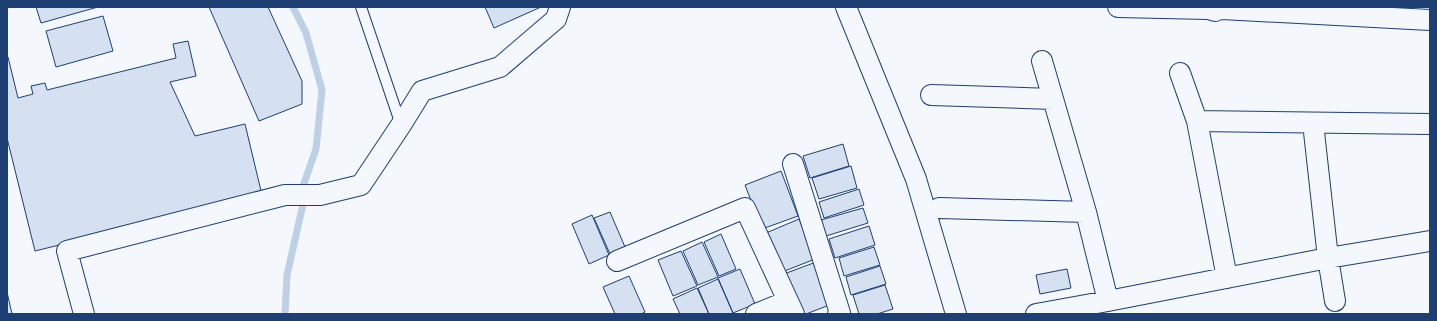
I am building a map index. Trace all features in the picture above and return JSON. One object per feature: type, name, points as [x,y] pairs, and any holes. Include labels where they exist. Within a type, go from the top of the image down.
[{"type":"street","points":[[84,314],[66,251],[285,195],[320,195],[361,185],[422,91],[500,66],[556,19],[560,7]]},
{"type":"street","points":[[846,7],[916,179],[956,314]]},
{"type":"street","points":[[1118,7],[1208,9],[1216,11],[1223,8],[1430,20]]},
{"type":"street","points":[[1042,61],[1086,212],[1108,301]]},
{"type":"street","points":[[1180,73],[1197,121],[1227,278]]},
{"type":"street","points":[[931,95],[1053,99]]},
{"type":"street","points":[[1197,121],[1430,124]]},
{"type":"street","points":[[1313,123],[1328,258],[1335,301]]},
{"type":"street","points":[[793,164],[840,313],[838,314]]},
{"type":"street","points":[[616,261],[745,208],[791,307],[756,314]]},
{"type":"street","points":[[939,208],[1086,212]]},
{"type":"street","points":[[1036,314],[1328,258],[1430,242]]},
{"type":"lane","points":[[362,7],[401,125]]},
{"type":"building","points":[[36,7],[98,7],[41,23]]},
{"type":"building","points":[[209,7],[268,7],[302,81],[302,104],[259,121]]},
{"type":"building","points":[[485,7],[541,7],[494,28]]},
{"type":"building","points":[[103,16],[113,51],[56,67],[46,31]]},
{"type":"building","points":[[188,41],[196,76],[170,82],[195,136],[245,124],[262,195],[35,251],[7,138],[7,57],[18,98],[33,94],[31,86],[45,83],[47,90],[176,58],[173,44]]},
{"type":"building","points":[[843,144],[849,166],[810,178],[803,156]]},
{"type":"building","points":[[851,166],[857,188],[819,199],[812,178]]},
{"type":"building","points":[[781,171],[798,216],[762,229],[745,185]]},
{"type":"building","points":[[859,189],[864,205],[824,218],[819,202]]},
{"type":"building","points":[[863,208],[868,223],[826,236],[821,220]]},
{"type":"building","points":[[610,212],[625,247],[610,254],[594,218]]},
{"type":"building","points":[[592,215],[609,255],[589,264],[572,224]]},
{"type":"building","points":[[799,219],[815,259],[782,272],[766,233]]},
{"type":"building","points":[[869,226],[875,245],[835,258],[829,239]]},
{"type":"building","points":[[721,234],[736,269],[719,276],[704,242]]},
{"type":"building","points":[[702,242],[718,277],[698,285],[683,251]]},
{"type":"building","points":[[874,247],[880,265],[844,276],[839,258]]},
{"type":"building","points":[[681,251],[697,286],[673,296],[658,260]]},
{"type":"building","points":[[816,262],[832,304],[806,314],[800,314],[784,274]]},
{"type":"building","points":[[880,266],[886,284],[851,295],[846,277]]},
{"type":"building","points":[[740,269],[755,304],[733,313],[718,278]]},
{"type":"building","points":[[1067,269],[1071,288],[1040,294],[1036,275]]},
{"type":"building","points":[[629,276],[645,312],[641,314],[615,314],[603,287]]},
{"type":"building","points":[[718,279],[733,313],[731,314],[709,314],[698,288]]},
{"type":"building","points":[[885,285],[893,309],[877,314],[859,314],[853,295]]},
{"type":"building","points":[[697,288],[709,314],[680,314],[673,299]]},
{"type":"building","points":[[7,292],[12,314],[7,314]]},
{"type":"waterway","points":[[285,314],[287,275],[304,200],[300,195],[316,149],[322,90],[306,33],[293,7]]}]
